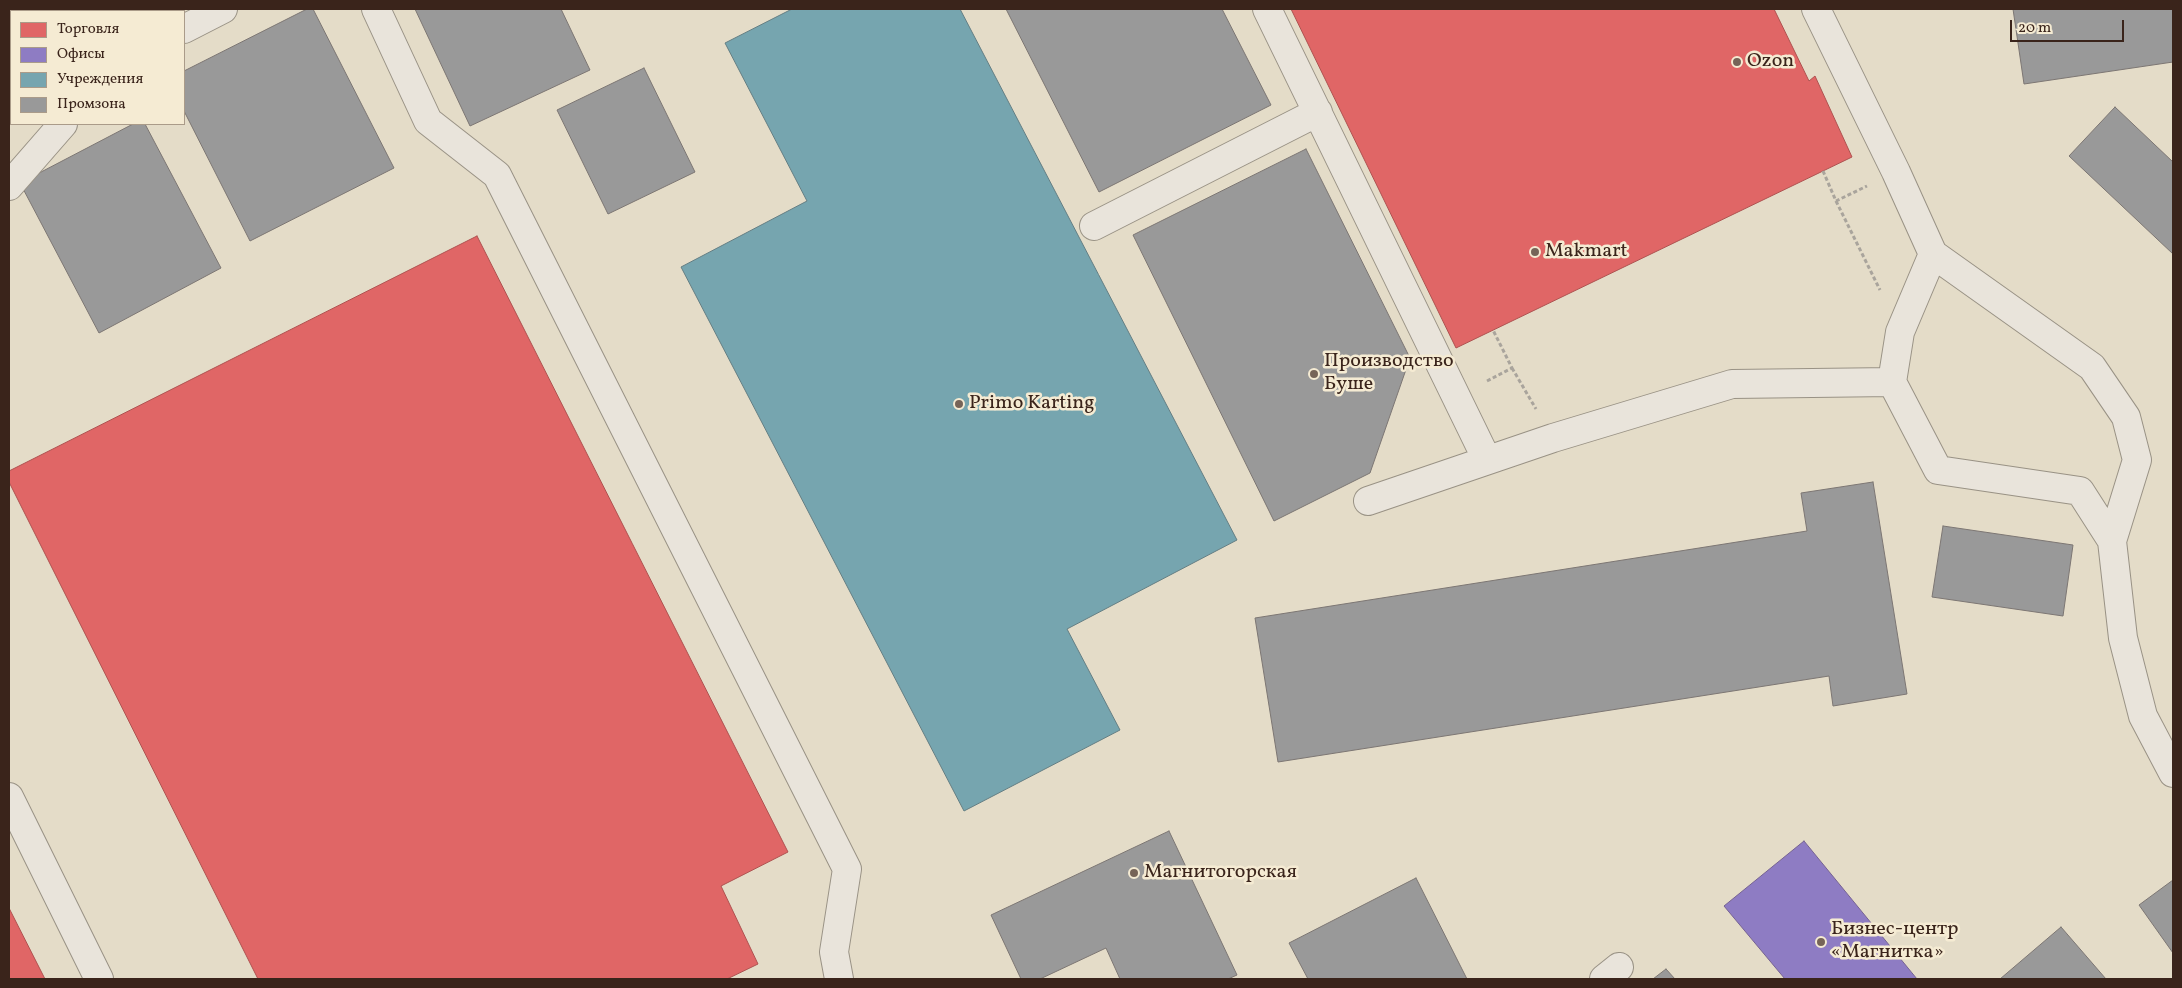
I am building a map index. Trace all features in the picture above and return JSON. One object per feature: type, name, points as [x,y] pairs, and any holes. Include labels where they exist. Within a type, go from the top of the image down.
[{"type":"lane","points":[[185,28],[223,9]]},
{"type":"lane","points":[[376,9],[428,121],[497,175],[847,869],[834,952],[839,979]]},
{"type":"lane","points":[[1267,9],[1487,460]]},
{"type":"lane","points":[[1816,9],[1896,172],[1933,254],[2092,367],[2126,417],[2137,460],[2112,541],[2123,638],[2143,716],[2173,773]]},
{"type":"lane","points":[[1094,226],[1318,112]]},
{"type":"lane","points":[[9,186],[62,125]]},
{"type":"lane","points":[[1933,254],[1900,332],[1892,382],[1938,470],[2080,491],[2112,541]]},
{"type":"lane","points":[[1368,501],[1553,438],[1732,384],[1892,382]]},
{"type":"lane","points":[[9,797],[99,979]]},
{"type":"path","points":[[1823,170],[1836,201],[1900,332]]},
{"type":"path","points":[[1836,201],[1896,172]]},
{"type":"path","points":[[1493,330],[1512,368],[1553,438]]},
{"type":"path","points":[[1457,396],[1512,368]]},
{"type":"building: Торговля","points":[[1291,9],[1774,9],[1809,81],[1815,76],[1852,157],[1456,348]]},
{"type":"building: Торговля","points":[[477,236],[788,852],[721,886],[758,964],[727,979],[258,979],[9,482],[9,471]]},
{"type":"building: Торговля","points":[[9,908],[45,979],[9,979]]},
{"type":"building: Офисы","name":"Бизнес-центр «Магнитка»","points":[[1804,841],[1917,979],[1785,979],[1724,906]]},
{"type":"building: Учреждения","name":"Primo Karting","points":[[792,9],[960,9],[1237,540],[1067,629],[1120,730],[964,811],[681,267],[807,201],[725,43]]},
{"type":"building: Промзона","points":[[307,9],[313,9],[394,168],[250,241],[185,113],[185,70]]},
{"type":"building: Промзона","points":[[415,9],[561,9],[590,70],[470,126]]},
{"type":"building: Промзона","points":[[1006,9],[1222,9],[1271,105],[1099,192]]},
{"type":"building: Промзона","points":[[2013,9],[2173,9],[2173,62],[2024,84]]},
{"type":"building: Промзона","points":[[644,68],[695,172],[608,214],[557,110]]},
{"type":"building: Промзона","points":[[2115,107],[2173,162],[2173,254],[2069,156]]},
{"type":"building: Промзона","points":[[131,125],[146,125],[221,268],[99,333],[20,183]]},
{"type":"building: Промзона","points":[[1306,149],[1410,358],[1370,473],[1274,521],[1133,235]]},
{"type":"building: Промзона","points":[[1873,482],[1907,694],[1833,706],[1829,676],[1278,762],[1255,618],[1807,531],[1801,493]]},
{"type":"building: Промзона","points":[[1943,526],[2073,545],[2063,616],[1932,597]]},
{"type":"building: Промзона","name":"Магнитогорская","points":[[1169,831],[1237,975],[1228,979],[1120,979],[1106,948],[1040,979],[1021,979],[991,915]]},
{"type":"building: Промзона","points":[[1416,878],[1467,979],[1308,979],[1289,943]]},
{"type":"building: Промзона","points":[[2173,880],[2173,953],[2139,905]]},
{"type":"building: Промзона","points":[[2061,927],[2106,979],[2000,979]]},
{"type":"building: Промзона","points":[[1666,969],[1675,979],[1653,979]]},
{"type":"place","name":"Ozon","points":[[1737,62]]},
{"type":"place","name":"Makmart","points":[[1535,252]]},
{"type":"place","name":"Производство Буше","points":[[1314,374]]},
{"type":"place","name":"Primo Karting","points":[[959,404]]},
{"type":"place","name":"Магнитогорская","points":[[1134,873]]},
{"type":"place","name":"Бизнес-центр «Магнитка»","points":[[1821,942]]}]
